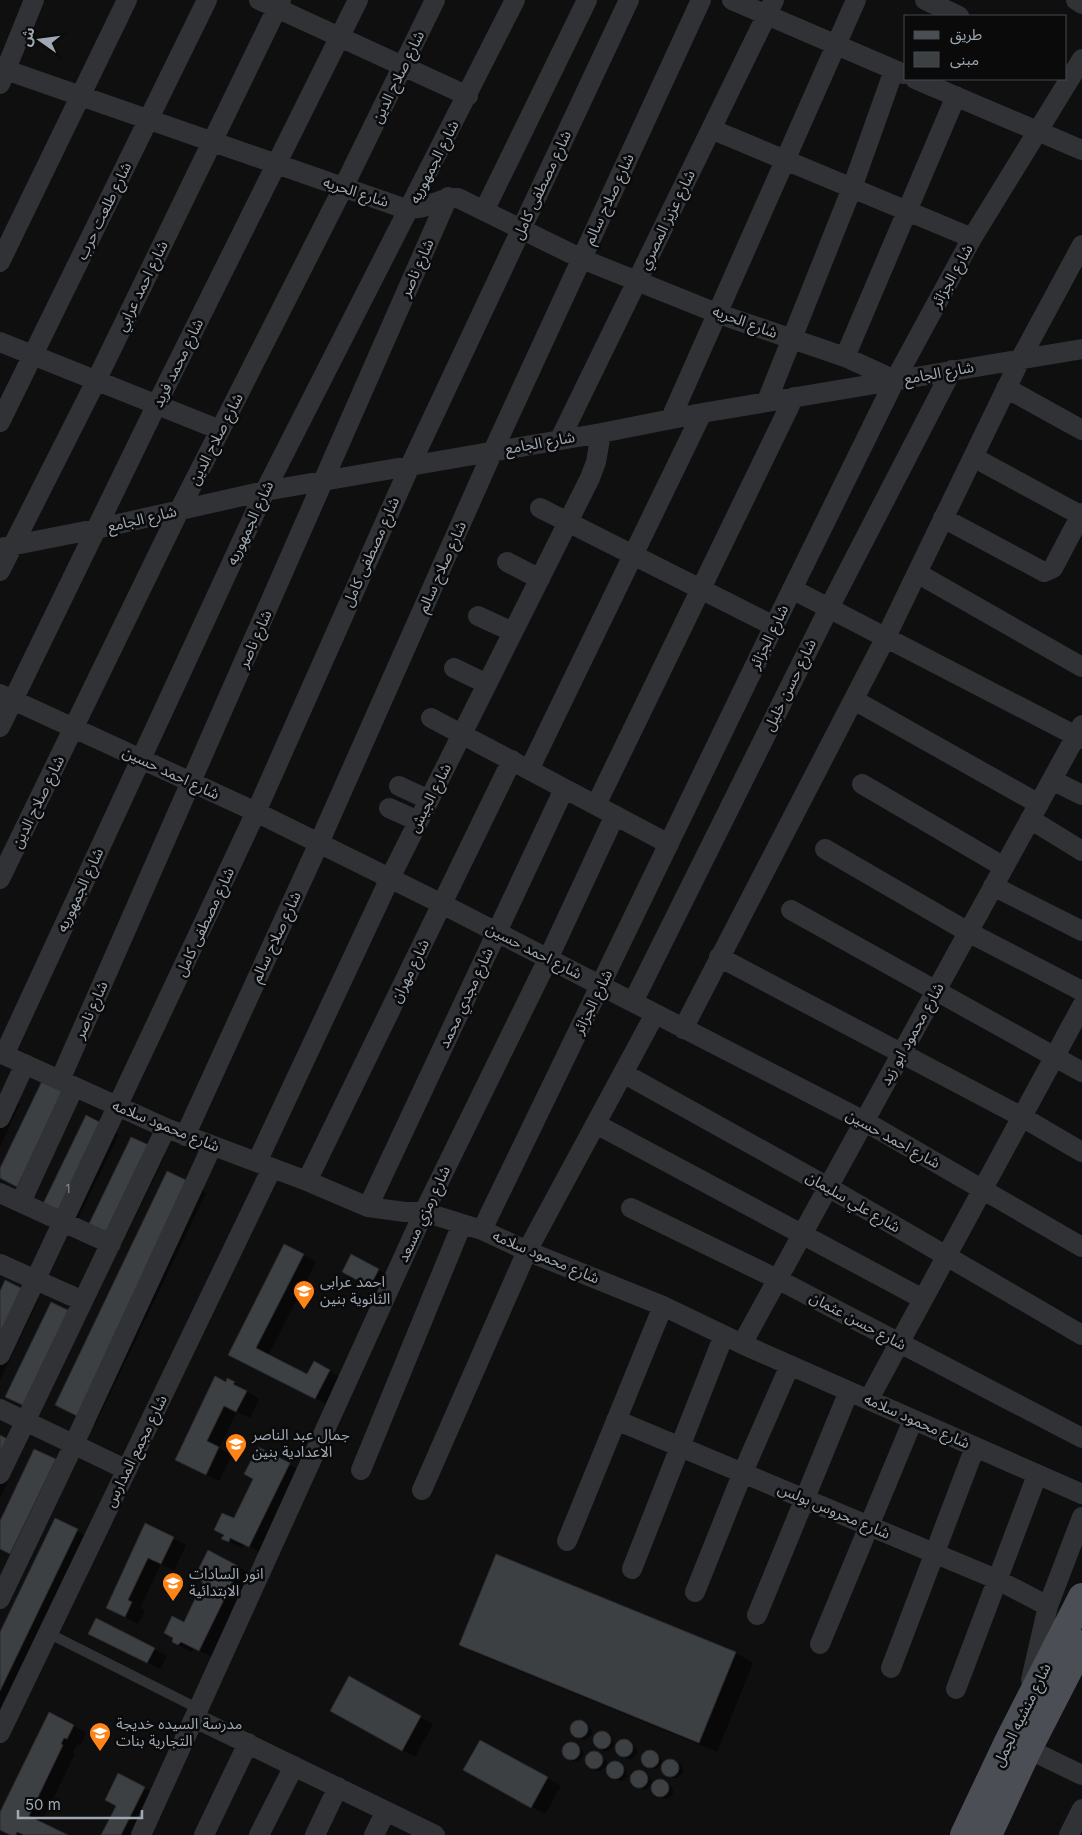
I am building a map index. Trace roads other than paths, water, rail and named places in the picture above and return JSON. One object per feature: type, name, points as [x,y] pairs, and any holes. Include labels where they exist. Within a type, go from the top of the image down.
[{"type":"main road","name":"شارع منشيه الجمل","points":[[964,1835],[1082,1597]]},
{"type":"main road","name":"شارع منشيه الجمل","points":[[988,1835],[1028,1749],[1080,1650]]},
{"type":"street","points":[[3,77],[8,42],[34,0]]},
{"type":"street","points":[[0,262],[127,0]]},
{"type":"street","name":"شارع طلعت حرب","points":[[0,422],[207,0]]},
{"type":"street","points":[[259,0],[279,4],[339,37],[468,96]]},
{"type":"street","name":"شارع محمد فريد","points":[[0,727],[6,697],[96,530],[358,0]]},
{"type":"street","name":"شارع صلاح الدين","points":[[0,879],[75,728],[179,510],[343,188],[435,0]]},
{"type":"street","name":"شارع الجمهوريه","points":[[2,1054],[142,759],[264,491],[468,96],[515,0]]},
{"type":"street","points":[[484,211],[587,0]]},
{"type":"street","name":"شارع مصطفى كامل","points":[[0,1355],[256,812],[410,466],[630,0]]},
{"type":"street","name":"شارع صلاح سالم","points":[[185,1136],[319,843],[494,451],[701,0]]},
{"type":"street","points":[[732,0],[770,8],[836,45],[900,72],[767,401]]},
{"type":"street","points":[[671,418],[719,314],[856,0]]},
{"type":"street","points":[[925,0],[957,15]]},
{"type":"street","points":[[1076,0],[1082,4]]},
{"type":"street","name":"شارع احمد عرابي","points":[[0,571],[6,546],[96,381],[279,4]]},
{"type":"street","name":"شارع عزيز المصري","points":[[560,440],[770,8]]},
{"type":"street","name":"شارع الجزائر","points":[[482,1230],[895,380],[972,238],[1076,68]]},
{"type":"street","name":"شارع الحريه","points":[[3,77],[79,96],[343,188],[410,209],[426,207],[448,198],[458,198],[582,259],[719,314],[845,358],[895,380]]},
{"type":"street","points":[[917,80],[1082,150]]},
{"type":"street","points":[[845,358],[956,96]]},
{"type":"street","points":[[711,129],[972,238]]},
{"type":"street","name":"شارع ناصر","points":[[20,1202],[67,1083],[192,782],[448,198]]},
{"type":"street","points":[[683,1028],[886,637],[1020,358],[1082,245]]},
{"type":"street","points":[[0,342],[220,430]]},
{"type":"street","name":"شارع الجامع","points":[[6,546],[96,530],[264,491],[324,480],[601,433],[767,401],[1082,349]]},
{"type":"street","name":"شارع حسن خليل","points":[[633,1002],[829,608],[952,370]]},
{"type":"street","points":[[1006,388],[1082,430]]},
{"type":"street","points":[[596,805],[794,397]]},
{"type":"street","points":[[529,770],[702,413]]},
{"type":"street","name":"شارع الجيش","points":[[264,1165],[390,878],[590,478],[596,462],[601,433]]},
{"type":"street","points":[[943,518],[1044,572],[1053,568],[1082,515],[973,457]]},
{"type":"street","points":[[540,508],[774,626]]},
{"type":"street","points":[[506,562],[540,580]]},
{"type":"street","points":[[917,574],[1082,667]]},
{"type":"street","points":[[792,589],[1080,733]]},
{"type":"street","points":[[478,616],[513,632]]},
{"type":"street","points":[[454,668],[487,684]]},
{"type":"street","name":"شارع احمد حسين","points":[[6,697],[256,812],[548,958],[864,1121],[1082,1247]]},
{"type":"street","points":[[854,700],[1034,812],[1082,851]]},
{"type":"street","points":[[431,718],[669,844]]},
{"type":"street","name":"شارع محمود ابو زيد","points":[[632,1569],[681,1447],[733,1339],[778,1279],[993,886],[1080,733]]},
{"type":"street","name":"شارع مهران","points":[[307,1181],[512,760]]},
{"type":"street","points":[[1052,780],[1082,795]]},
{"type":"street","points":[[862,784],[1004,867]]},
{"type":"street","points":[[399,786],[429,800]]},
{"type":"street","name":"شارع مجدي محمد","points":[[368,1207],[564,788]]},
{"type":"street","points":[[389,808],[418,821]]},
{"type":"street","name":"شارع رمزي مسعد","points":[[141,1835],[424,1212],[548,958],[615,815]]},
{"type":"street","points":[[825,849],[968,932],[1082,991]]},
{"type":"street","points":[[993,886],[1082,931]]},
{"type":"street","points":[[791,910],[1082,1072]]},
{"type":"street","points":[[719,957],[902,1052],[1082,1152]]},
{"type":"street","points":[[869,1399],[1082,1006]]},
{"type":"street","points":[[422,1490],[527,1251],[655,1014]]},
{"type":"street","name":"شارع محمود سلامه","points":[[2,1054],[185,1136],[307,1181],[368,1207],[405,1212],[424,1212],[482,1230],[527,1251],[663,1306],[790,1365],[1082,1494]]},
{"type":"street","points":[[0,1118],[25,1064]]},
{"type":"street","name":"شارع علي سليمان","points":[[622,1073],[828,1187],[1082,1335]]},
{"type":"street","points":[[596,1124],[923,1299]]},
{"type":"street","points":[[0,1474],[166,1128]]},
{"type":"street","points":[[0,1599],[6,1571],[74,1444],[212,1146]]},
{"type":"street","name":"شارع مجمع المدارس","points":[[0,1734],[127,1470],[264,1165]]},
{"type":"street","points":[[0,1192],[111,1244]]},
{"type":"street","name":"شارع حسن عثمان","points":[[631,1208],[778,1279],[1082,1438]]},
{"type":"street","points":[[361,1470],[462,1224]]},
{"type":"street","points":[[0,1264],[84,1301]]},
{"type":"street","points":[[567,1540],[663,1306]]},
{"type":"street","points":[[695,1592],[743,1472],[790,1365]]},
{"type":"street","points":[[757,1615],[849,1391]]},
{"type":"street","points":[[0,1409],[127,1470]]},
{"type":"street","name":"شارع محروس بولس","points":[[616,1420],[996,1579],[1048,1606]]},
{"type":"street","points":[[820,1644],[913,1420]]},
{"type":"street","points":[[890,1668],[975,1447]]},
{"type":"street","points":[[956,1689],[996,1579],[1037,1475]]},
{"type":"street","points":[[1023,1713],[1048,1606],[1082,1517]]},
{"type":"street","points":[[197,1713],[248,1743],[386,1811],[425,1833]]},
{"type":"street","points":[[204,1835],[248,1743]]},
{"type":"street","points":[[1028,1749],[1082,1775]]},
{"type":"street","points":[[259,1835],[294,1766]]},
{"type":"street","points":[[315,1835],[338,1787]]},
{"type":"street","points":[[1069,1835],[1082,1810]]},
{"type":"street","points":[[374,1835],[386,1811]]},
{"type":"lane","points":[[48,1633],[197,1713]]},
{"type":"place","name":"احمد عرابى الثانوية بنين","points":[[304,1310]]},
{"type":"place","name":"جمال عبد الناصر الاعدادية بنين","points":[[236,1463]]},
{"type":"place","name":"انور السادات الابتدائية","points":[[173,1602]]},
{"type":"place","name":"مدرسة السيده خديجة التجارية بنات","points":[[100,1752]]}]
